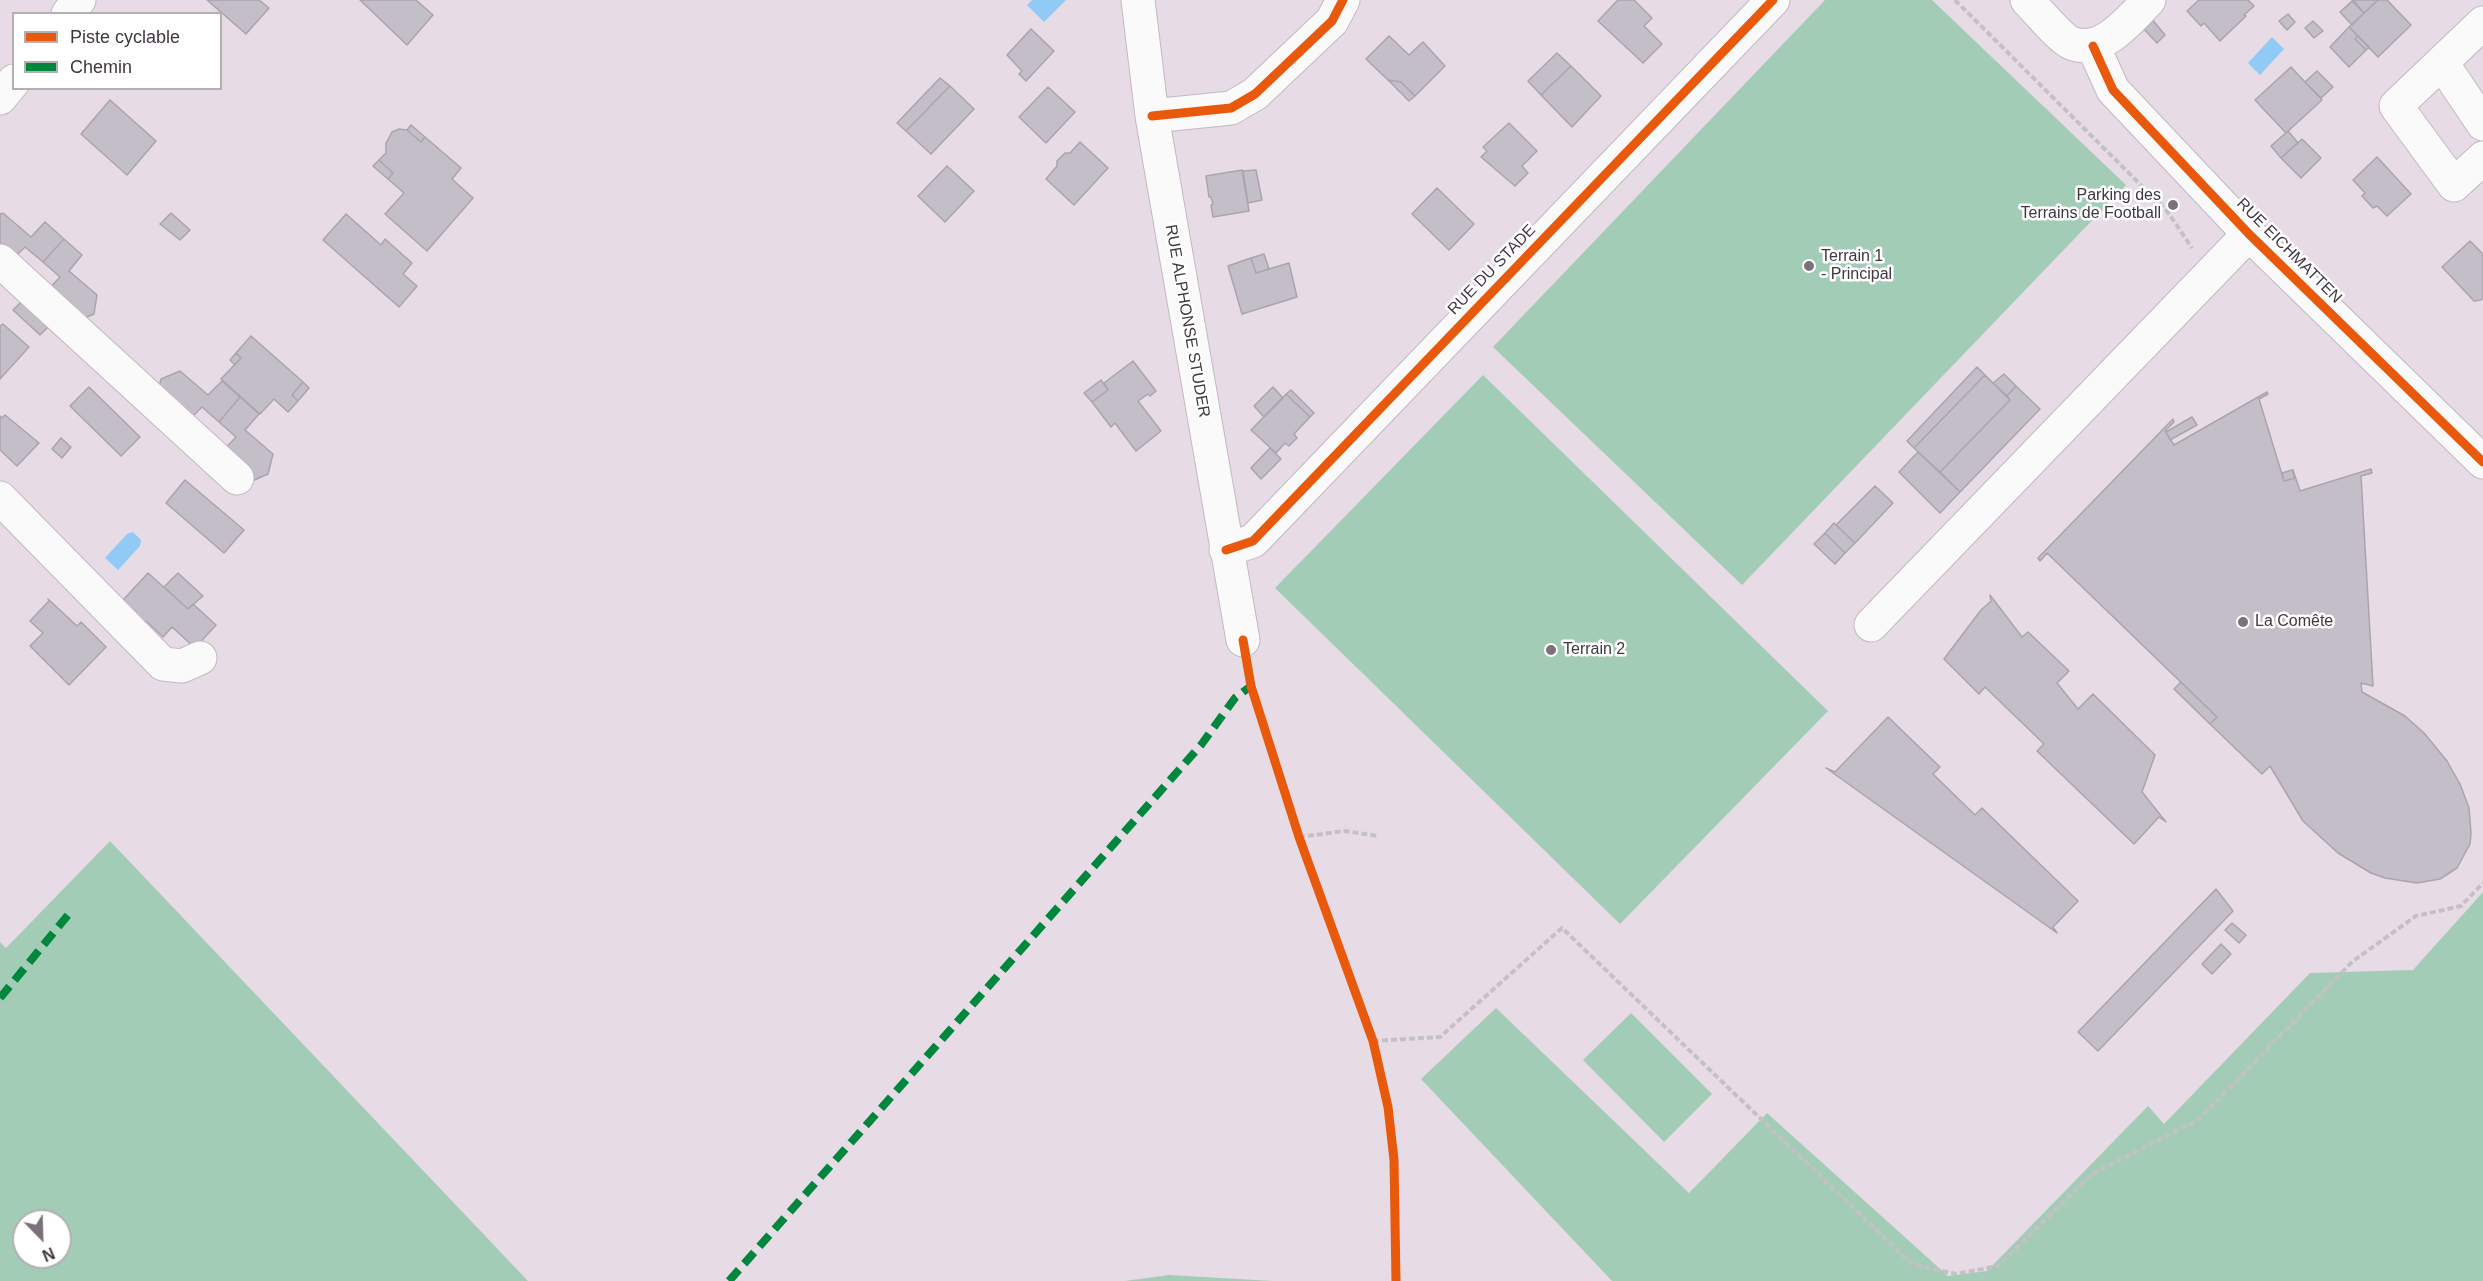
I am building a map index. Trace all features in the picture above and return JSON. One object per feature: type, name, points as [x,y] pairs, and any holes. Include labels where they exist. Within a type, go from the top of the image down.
[{"type":"street","points":[[70,12],[79,0]]},
{"type":"street","name":"RUE ALPHONSE STUDER","points":[[1138,0],[1152,116],[1243,640]]},
{"type":"street","points":[[1152,116],[1231,108],[1255,94],[1332,21],[1343,0]]},
{"type":"street","name":"RUE DU STADE","points":[[1226,550],[1253,541],[1773,0]]},
{"type":"street","points":[[2027,0],[2070,43],[2093,46],[2114,34],[2149,0]]},
{"type":"street","points":[[2483,23],[2396,106],[2454,185],[2483,159]]},
{"type":"street","name":"RUE EICHMATTEN","points":[[2093,46],[2113,90],[2249,234],[2480,452]]},
{"type":"street","points":[[2442,63],[2483,124]]},
{"type":"street","points":[[0,98],[12,83]]},
{"type":"street","points":[[1871,625],[2249,234]]},
{"type":"street","points":[[0,261],[237,478]]},
{"type":"street","points":[[0,498],[164,664],[182,666],[200,658]]},
{"type":"path","points":[[1955,0],[2167,211],[2209,273]]},
{"type":"path","points":[[1295,826],[1303,849]]},
{"type":"path","points":[[1299,837],[1345,831],[1378,836]]},
{"type":"path","points":[[1373,1041],[1440,1037],[1562,928],[1912,1264],[1956,1274],[1998,1266],[2092,1174],[2198,1120],[2353,961],[2416,916],[2461,906],[2483,883]]},
{"type":"path","points":[[1369,1030],[1376,1052]]},
{"type":"green space","name":"Terrain 1 - Principal","points":[[1825,0],[1932,0],[2126,185],[1742,585],[1493,347]]},
{"type":"green space","name":"Terrain 2","points":[[1483,375],[1828,711],[1620,924],[1275,588]]},
{"type":"green space","points":[[110,841],[528,1281],[0,1281],[0,942],[6,948]]},
{"type":"green space","points":[[2483,892],[2483,1281],[1612,1281],[1421,1079],[1496,1008],[1689,1193],[1767,1113],[1948,1276],[1987,1271],[2148,1106],[2164,1124],[2310,973],[2413,970]]},
{"type":"green space","points":[[1631,1013],[1712,1094],[1664,1142],[1583,1060]]},
{"type":"green space","points":[[1169,1275],[1273,1281],[1125,1281]]},
{"type":"water","points":[[1032,0],[1066,0],[1044,22],[1027,5]]},
{"type":"water","points":[[2272,37],[2284,49],[2260,75],[2248,63]]},
{"type":"water","points":[[133,532],[141,540],[140,546],[118,570],[105,558],[127,534]]},
{"type":"building","points":[[207,0],[259,0],[269,8],[246,34]]},
{"type":"building","points":[[360,0],[416,0],[433,15],[407,45]]},
{"type":"building","points":[[1618,0],[1634,0],[1652,18],[1644,26],[1662,44],[1643,63],[1598,21]]},
{"type":"building","points":[[2199,0],[2248,0],[2254,6],[2220,41],[2204,23],[2201,26],[2187,11]]},
{"type":"building","points":[[2353,0],[2378,0],[2364,13]]},
{"type":"building","points":[[2378,0],[2387,0],[2411,25],[2378,57],[2349,27]]},
{"type":"building","points":[[2352,1],[2364,13],[2352,25],[2340,12]]},
{"type":"building","points":[[2288,14],[2295,22],[2287,30],[2279,21]]},
{"type":"building","points":[[2151,18],[2165,35],[2157,43],[2142,27]]},
{"type":"building","points":[[2313,21],[2323,31],[2314,38],[2305,28]]},
{"type":"building","points":[[2349,27],[2358,36],[2355,39],[2366,50],[2349,67],[2330,47]]},
{"type":"building","points":[[1031,29],[1054,51],[1026,81],[1019,74],[1022,71],[1007,55]]},
{"type":"building","points":[[1389,36],[1409,55],[1423,42],[1445,66],[1415,96],[1401,82],[1388,80],[1366,59]]},
{"type":"building","points":[[2358,36],[2369,47],[2366,50],[2355,39]]},
{"type":"building","points":[[1557,53],[1571,66],[1541,95],[1528,81]]},
{"type":"building","points":[[1571,66],[1601,96],[1572,127],[1541,95]]},
{"type":"building","points":[[2291,67],[2322,100],[2286,133],[2255,100]]},
{"type":"building","points":[[2317,71],[2333,87],[2321,98],[2305,82]]},
{"type":"building","points":[[940,78],[950,86],[906,131],[897,123]]},
{"type":"building","points":[[1388,80],[1401,82],[1415,96],[1409,101]]},
{"type":"building","points":[[950,86],[974,109],[931,154],[906,131]]},
{"type":"building","points":[[1048,87],[1075,112],[1046,143],[1019,117]]},
{"type":"building","points":[[110,100],[156,141],[127,175],[81,134]]},
{"type":"building","points":[[1509,123],[1537,151],[1522,166],[1528,173],[1515,186],[1481,157],[1487,151],[1483,147]]},
{"type":"building","points":[[411,125],[425,137],[421,142],[407,130]]},
{"type":"building","points":[[399,129],[407,130],[421,142],[425,137],[461,168],[452,179],[473,198],[427,251],[385,214],[404,193],[388,179],[393,173],[379,160],[386,153],[386,143],[392,132]]},
{"type":"building","points":[[2288,131],[2298,143],[2281,158],[2271,146]]},
{"type":"building","points":[[2302,139],[2321,158],[2301,178],[2281,158]]},
{"type":"building","points":[[1080,142],[1108,168],[1074,205],[1046,179],[1057,166],[1057,161],[1065,153],[1070,153]]},
{"type":"building","points":[[2377,157],[2411,194],[2387,216],[2377,206],[2373,208],[2362,196],[2365,193],[2353,180]]},
{"type":"building","points":[[379,160],[393,173],[388,179],[373,166]]},
{"type":"building","points":[[947,166],[974,191],[945,222],[918,196]]},
{"type":"building","points":[[1242,170],[1249,211],[1213,217],[1211,205],[1213,204],[1209,197],[1206,176]]},
{"type":"building","points":[[1256,170],[1262,200],[1248,203],[1243,171]]},
{"type":"building","points":[[1437,188],[1474,224],[1449,250],[1412,214]]},
{"type":"building","points":[[3,213],[31,237],[45,222],[64,239],[43,262],[25,247],[9,263],[0,255],[0,214]]},
{"type":"building","points":[[171,213],[190,230],[180,240],[160,224]]},
{"type":"building","points":[[346,214],[381,245],[385,239],[412,263],[403,274],[417,286],[399,307],[323,240]]},
{"type":"building","points":[[64,239],[82,255],[69,271],[97,295],[94,314],[75,322],[44,294],[60,277],[43,262]]},
{"type":"building","points":[[2470,241],[2483,254],[2483,298],[2474,301],[2442,267]]},
{"type":"building","points":[[1264,254],[1269,269],[1256,273],[1251,258]]},
{"type":"building","points":[[1251,258],[1256,273],[1289,263],[1297,297],[1242,314],[1228,266]]},
{"type":"building","points":[[22,301],[49,326],[40,335],[13,310]]},
{"type":"building","points":[[3,324],[29,347],[0,379],[0,326]]},
{"type":"building","points":[[251,336],[303,382],[292,395],[298,401],[288,412],[274,399],[260,414],[221,379],[241,358],[236,353]]},
{"type":"building","points":[[236,353],[241,358],[235,365],[230,360]]},
{"type":"building","points":[[1133,361],[1156,391],[1138,401],[1161,431],[1136,451],[1115,423],[1111,427],[1092,402],[1108,390],[1104,383]]},
{"type":"building","points":[[1977,367],[1985,375],[1914,448],[1907,441]]},
{"type":"building","points":[[180,371],[208,395],[222,381],[240,397],[219,422],[202,407],[186,423],[157,397],[161,379]]},
{"type":"building","points":[[2004,374],[2016,386],[2007,396],[1993,383]]},
{"type":"building","points":[[1985,375],[2010,400],[1940,472],[1914,448]]},
{"type":"building","points":[[1101,380],[1108,390],[1092,402],[1084,393]]},
{"type":"building","points":[[303,382],[309,388],[298,401],[292,395]]},
{"type":"building","points":[[2016,386],[2040,409],[1960,492],[1940,472],[2010,400],[2007,396]]},
{"type":"building","points":[[89,387],[140,437],[121,456],[70,406]]},
{"type":"building","points":[[1273,387],[1283,398],[1264,417],[1254,406]]},
{"type":"building","points":[[1291,390],[1314,413],[1310,417],[1286,394]]},
{"type":"building","name":"La Comête","points":[[2267,392],[2268,394],[2259,399],[2284,481],[2295,478],[2293,470],[2300,491],[2371,469],[2372,473],[2361,476],[2373,686],[2361,683],[2362,692],[2405,716],[2424,733],[2447,761],[2460,784],[2469,808],[2470,844],[2457,868],[2440,879],[2417,883],[2385,878],[2371,873],[2338,853],[2303,821],[2270,766],[2262,774],[2210,724],[2217,717],[2047,553],[2040,561],[2038,558],[2173,419],[2174,422],[2165,431],[2174,445]]},
{"type":"building","points":[[1286,394],[1310,417],[1294,434],[1297,438],[1289,446],[1285,443],[1276,453],[1251,430]]},
{"type":"building","points":[[240,397],[259,414],[245,430],[273,454],[268,474],[250,482],[220,454],[236,437],[219,422]]},
{"type":"building","points":[[5,415],[39,443],[17,466],[0,450],[0,416],[2,418]]},
{"type":"building","points":[[2192,417],[2197,425],[2170,440],[2166,432]]},
{"type":"building","points":[[61,438],[71,447],[62,458],[52,449]]},
{"type":"building","points":[[1270,448],[1281,459],[1261,479],[1251,468]]},
{"type":"building","points":[[1918,452],[1960,492],[1940,513],[1899,472]]},
{"type":"building","points":[[2292,470],[2295,478],[2284,481],[2282,473]]},
{"type":"building","points":[[185,480],[244,530],[224,553],[166,503]]},
{"type":"building","points":[[1875,486],[1893,503],[1855,543],[1836,525]]},
{"type":"building","points":[[1834,523],[1855,543],[1845,553],[1825,533]]},
{"type":"building","points":[[1825,533],[1845,553],[1835,564],[1814,544]]},
{"type":"building","points":[[148,573],[188,609],[193,604],[216,625],[195,648],[172,627],[163,637],[146,621],[142,626],[133,617],[137,613],[123,600]]},
{"type":"building","points":[[178,573],[203,596],[188,609],[164,587]]},
{"type":"building","points":[[1990,595],[2022,637],[2028,632],[2069,671],[2057,683],[2078,709],[2093,694],[2155,755],[2142,792],[2166,822],[2159,817],[2134,844],[2037,751],[2044,744],[1985,687],[1979,694],[1944,659],[1981,610],[1991,601]]},
{"type":"building","points":[[48,599],[77,626],[81,622],[106,647],[69,685],[30,646],[43,633],[30,621],[49,601]]},
{"type":"building","points":[[2181,682],[2217,717],[2210,724],[2174,689]]},
{"type":"building","points":[[1888,717],[1940,767],[1933,774],[1975,815],[1982,808],[2078,901],[2053,927],[2057,933],[1826,768],[1835,772]]},
{"type":"building","points":[[2216,889],[2233,911],[2098,1051],[2078,1032]]},
{"type":"building","points":[[2232,923],[2246,935],[2239,943],[2225,930]]},
{"type":"building","points":[[2221,944],[2231,954],[2212,974],[2202,964]]},
{"type":"marked path","points":[[729,1281],[1201,745],[1235,698],[1251,686]]},
{"type":"marked path","points":[[0,998],[68,915]]},
{"type":"cycle path","points":[[1152,116],[1231,108],[1255,94],[1332,21],[1343,0]]},
{"type":"cycle path","points":[[1226,550],[1253,541],[1773,0]]},
{"type":"cycle path","points":[[2093,46],[2113,90],[2249,234],[2483,462]]},
{"type":"cycle path","points":[[1243,640],[1251,686],[1299,837],[1373,1041],[1388,1107],[1394,1160],[1396,1281]]},
{"type":"place","name":"Parking des Terrains de Football","points":[[2173,205]]},
{"type":"place","name":"Terrain 1 - Principal","points":[[1809,266]]},
{"type":"place","name":"La Comête","points":[[2243,622]]},
{"type":"place","name":"Terrain 2","points":[[1551,650]]}]
